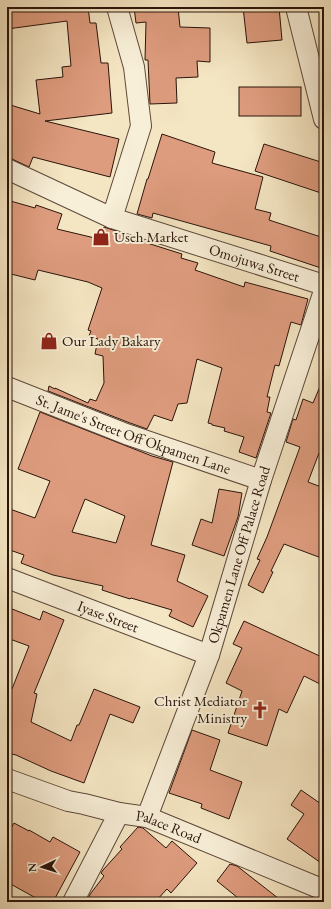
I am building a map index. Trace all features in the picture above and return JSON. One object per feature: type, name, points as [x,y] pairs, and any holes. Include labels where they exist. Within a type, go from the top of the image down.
[{"type":"street","points":[[112,218],[141,126],[134,67],[117,7]]},
{"type":"street","points":[[296,7],[324,119]]},
{"type":"street","name":"Omojuwa Street","points":[[7,169],[112,218],[324,285]]},
{"type":"street","name":"Okpamen Lane Off Palace Road","points":[[147,817],[209,655],[261,480],[324,291]]},
{"type":"street","name":"St. Jame's Street Off Okpamen Lane","points":[[7,387],[126,434],[261,480]]},
{"type":"street","name":"Iyase Street","points":[[7,578],[209,655]]},
{"type":"street","name":"Palace Road","points":[[7,779],[68,801],[119,813],[147,817],[324,890]]},
{"type":"street","points":[[73,902],[119,813]]},
{"type":"building","points":[[7,7],[88,7],[90,23],[96,23],[101,63],[108,63],[112,113],[45,121],[119,139],[110,177],[33,157],[29,167],[7,158],[7,104],[40,114],[36,80],[63,77],[62,67],[71,66],[67,21],[7,29]]},
{"type":"building","points":[[134,7],[178,7],[180,27],[210,28],[210,62],[197,61],[198,77],[176,78],[177,103],[150,104],[148,60],[145,60],[146,22],[136,23]]},
{"type":"building","points":[[243,7],[279,7],[282,40],[247,43]]},
{"type":"building","points":[[239,87],[301,87],[301,116],[239,116]]},
{"type":"building","points":[[162,134],[215,152],[212,163],[263,177],[255,209],[271,213],[269,220],[324,238],[324,269],[270,251],[271,246],[153,213],[152,218],[137,214]]},
{"type":"building","points":[[264,144],[324,163],[324,183],[321,193],[255,171]]},
{"type":"building","points":[[7,200],[35,208],[36,205],[62,214],[57,229],[99,239],[104,227],[182,254],[181,258],[198,263],[195,270],[244,287],[245,282],[308,299],[301,325],[291,322],[279,366],[275,365],[267,397],[270,397],[267,412],[271,413],[256,458],[239,452],[244,437],[224,431],[225,428],[208,423],[222,368],[197,359],[187,403],[178,404],[172,421],[154,415],[147,429],[48,391],[49,386],[88,403],[90,399],[96,401],[104,383],[103,356],[95,354],[98,339],[89,336],[91,331],[88,330],[102,288],[88,282],[38,270],[35,280],[7,273]]},
{"type":"building","points":[[324,377],[324,455],[319,453],[308,482],[324,488],[324,559],[284,544],[271,571],[273,572],[263,593],[248,585],[260,560],[257,559],[267,537],[300,447],[286,442],[293,419],[296,420],[303,399],[313,403]]},
{"type":"building","points":[[40,412],[152,456],[173,462],[151,545],[185,555],[177,581],[208,596],[193,627],[169,616],[172,610],[102,590],[103,586],[53,575],[21,563],[24,555],[7,549],[7,508],[35,518],[50,481],[18,469]],"holes":[[[85,499],[125,516],[116,543],[72,532]]]},
{"type":"building","points":[[219,489],[242,493],[238,517],[224,556],[192,545],[201,519],[212,523]]},
{"type":"building","points":[[7,607],[40,620],[43,611],[64,620],[34,693],[37,694],[31,722],[71,741],[94,689],[140,707],[133,723],[110,714],[84,783],[51,771],[16,755],[7,753],[7,696],[9,688],[12,689],[29,646],[7,638]]},
{"type":"building","points":[[244,621],[324,658],[324,686],[304,676],[287,713],[279,709],[267,746],[228,733],[242,691],[226,683],[242,648],[233,644]]},
{"type":"building","points":[[192,730],[220,740],[210,770],[242,782],[229,819],[201,808],[202,804],[169,793]]},
{"type":"building","points":[[301,790],[324,806],[324,865],[287,839],[304,814],[291,805]]},
{"type":"building","points":[[14,823],[50,842],[53,837],[80,852],[53,902],[43,902],[7,882],[7,835]]},
{"type":"building","points":[[138,827],[143,828],[166,848],[172,841],[197,863],[171,893],[167,889],[155,902],[86,902],[104,876],[101,873],[103,870],[122,849],[120,847]]},
{"type":"building","points":[[230,864],[237,866],[283,902],[243,902],[217,881]]},
{"type":"place","name":"Useh Market","points":[[101,237]]},
{"type":"place","name":"Our Lady Bakary","points":[[49,341]]},
{"type":"place","name":"Christ Mediator Ministry","points":[[260,710]]}]
